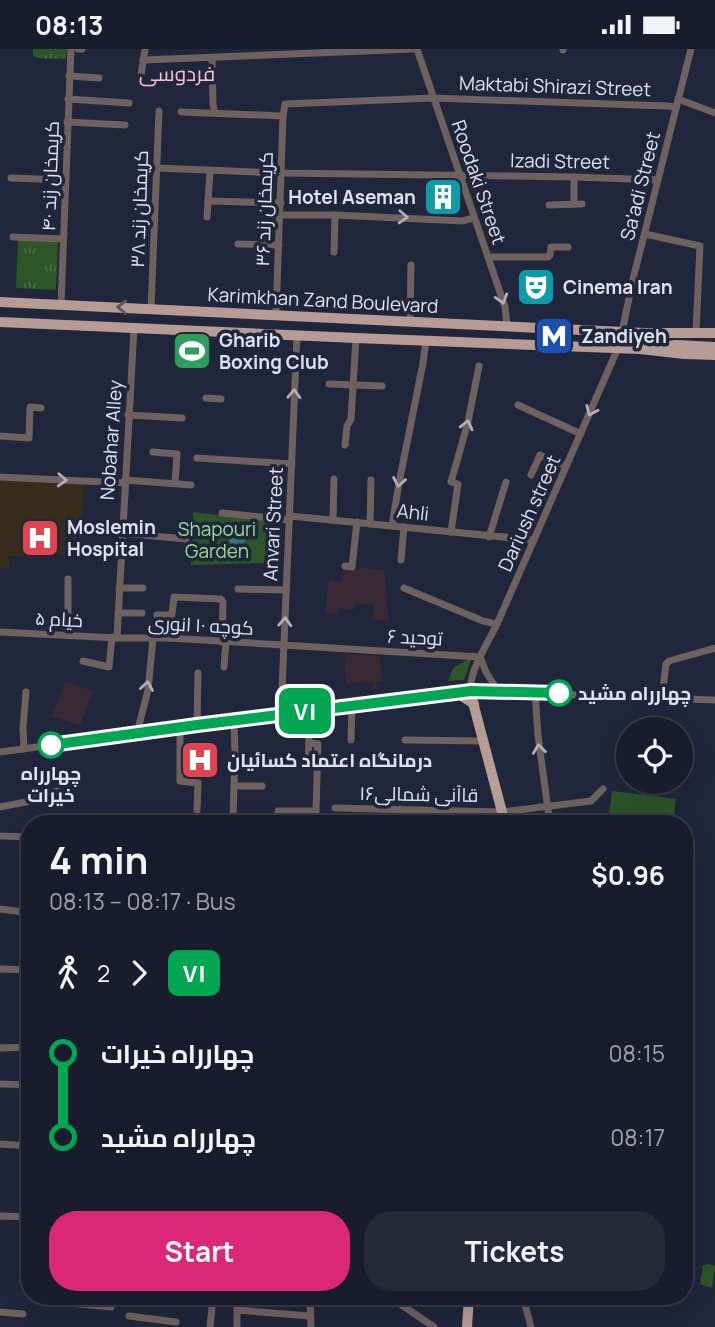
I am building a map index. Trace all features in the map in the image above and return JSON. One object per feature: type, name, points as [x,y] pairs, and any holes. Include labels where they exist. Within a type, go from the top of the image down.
[{"type":"main road","name":"Karimkhan Zand Boulevard","points":[[0,302],[645,333],[715,333]]},
{"type":"main road","points":[[399,339],[405,321]]},
{"type":"main road","name":"Karimkhan Zand Boulevard","points":[[0,322],[640,349],[715,355]]},
{"type":"main road","name":"Karimkhan Zand Boulevard","points":[[645,333],[677,339],[715,341]]},
{"type":"main road","name":"Karimkhan Zand Boulevard","points":[[640,349],[676,345],[715,347]]},
{"type":"main road","points":[[471,691],[502,812]]},
{"type":"main road","points":[[456,692],[474,704]]},
{"type":"main road","points":[[467,1327],[468,1305]]},
{"type":"street","name":"کریمخان زند ۴۰","points":[[61,305],[71,49]]},
{"type":"street","points":[[141,75],[145,49]]},
{"type":"street","points":[[143,60],[415,49]]},
{"type":"street","name":"Roodaki Street","points":[[415,49],[489,257],[505,307],[507,326]]},
{"type":"street","name":"Sa'adi Street","points":[[622,332],[691,49]]},
{"type":"street","points":[[212,58],[215,114]]},
{"type":"street","points":[[69,76],[99,78]]},
{"type":"street","name":"Maktabi Shirazi Street","points":[[285,104],[433,98],[667,106],[677,103],[715,113]]},
{"type":"street","points":[[68,99],[129,103]]},
{"type":"street","name":"کریمخان زند ۳۶","points":[[276,315],[285,104]]},
{"type":"street","name":"کریمخان زند ۳۸","points":[[151,309],[159,111]]},
{"type":"street","points":[[181,112],[283,116]]},
{"type":"street","points":[[67,122],[125,125]]},
{"type":"street","name":"Izadi Street","points":[[156,168],[658,180]]},
{"type":"street","points":[[207,218],[209,171]]},
{"type":"street","points":[[549,205],[578,204],[574,177]]},
{"type":"street","points":[[11,178],[65,180]]},
{"type":"street","points":[[208,201],[281,204]]},
{"type":"street","points":[[281,215],[462,221],[474,218]]},
{"type":"street","points":[[334,252],[335,215]]},
{"type":"street","points":[[645,234],[700,246],[696,332]]},
{"type":"street","points":[[13,237],[64,239]]},
{"type":"street","points":[[238,244],[279,245]]},
{"type":"street","points":[[489,257],[549,257],[551,247],[568,247]]},
{"type":"street","points":[[405,321],[411,265]]},
{"type":"street","name":"Nobahar Alley","points":[[83,661],[109,667],[118,613],[134,328]]},
{"type":"street","name":"Anvari Street","points":[[281,714],[297,335]]},
{"type":"street","points":[[345,445],[347,426],[351,419],[356,338]]},
{"type":"street","points":[[392,526],[426,341]]},
{"type":"street","name":"Dariush street","points":[[471,691],[480,657],[498,624],[618,348]]},
{"type":"street","points":[[223,363],[234,364]]},
{"type":"street","points":[[451,533],[458,484],[451,482],[468,422],[479,366]]},
{"type":"street","points":[[329,384],[382,386]]},
{"type":"street","points":[[206,398],[221,399]]},
{"type":"street","points":[[518,405],[581,434]]},
{"type":"street","points":[[0,436],[29,438],[30,407],[41,408]]},
{"type":"street","points":[[128,415],[182,418]]},
{"type":"street","points":[[153,452],[177,454],[175,483]]},
{"type":"street","points":[[531,475],[540,455],[566,466]]},
{"type":"street","points":[[198,458],[292,464]]},
{"type":"street","points":[[0,477],[191,485]]},
{"type":"street","points":[[333,519],[334,479]]},
{"type":"street","points":[[370,524],[371,479]]},
{"type":"street","points":[[489,537],[506,482]]},
{"type":"street","name":"Ahli","points":[[222,513],[333,519],[534,540]]},
{"type":"street","points":[[345,566],[352,567],[357,522]]},
{"type":"street","points":[[401,560],[404,527]]},
{"type":"street","points":[[121,533],[186,539]]},
{"type":"street","points":[[68,579],[68,635]]},
{"type":"street","points":[[119,587],[143,588]]},
{"type":"street","points":[[404,588],[483,621],[498,624]]},
{"type":"street","points":[[239,589],[286,590]]},
{"type":"street","points":[[169,638],[174,597],[222,599],[225,667]]},
{"type":"street","points":[[118,613],[142,613]]},
{"type":"street","points":[[157,615],[171,615]]},
{"type":"street","name":"۵ خیام","points":[[0,632],[114,637]]},
{"type":"street","name":"کوچه ۱۰ انوری","points":[[114,637],[347,649]]},
{"type":"street","points":[[137,733],[148,690],[153,639]]},
{"type":"street","points":[[662,697],[666,664],[669,661],[715,648]]},
{"type":"street","name":"۶ توحید","points":[[347,649],[480,657]]},
{"type":"street","points":[[480,657],[498,691]]},
{"type":"street","points":[[197,725],[198,673]]},
{"type":"street","points":[[24,749],[26,692]]},
{"type":"street","points":[[0,752],[456,692],[535,692],[715,700]]},
{"type":"street","points":[[535,692],[549,815]]},
{"type":"street","points":[[351,740],[352,705]]},
{"type":"street","points":[[280,765],[308,765],[310,711]]},
{"type":"street","points":[[234,720],[235,815]]},
{"type":"street","points":[[180,727],[180,781],[198,783],[197,810]]},
{"type":"street","points":[[405,740],[483,741]]},
{"type":"street","points":[[278,811],[316,811],[318,744],[309,743]]},
{"type":"street","points":[[234,786],[261,786]]},
{"type":"street","points":[[0,807],[36,800],[36,797],[58,791]]},
{"type":"street","name":"قاآنی شمالی۱۶","points":[[335,808],[502,812],[591,801],[600,793]]},
{"type":"street","points":[[0,836],[21,837]]},
{"type":"street","points":[[0,909],[21,912]]},
{"type":"street","points":[[0,969],[21,970]]},
{"type":"street","points":[[0,1048],[21,1047]]},
{"type":"street","points":[[0,1084],[21,1085]]},
{"type":"street","points":[[0,1144],[21,1145]]},
{"type":"street","points":[[0,1216],[21,1217]]},
{"type":"street","points":[[103,1305],[111,1307]]},
{"type":"street","points":[[210,1327],[212,1305]]},
{"type":"street","points":[[237,1305],[237,1327]]},
{"type":"street","points":[[310,1305],[311,1327]]},
{"type":"street","points":[[402,1305],[434,1327]]},
{"type":"street","points":[[525,1305],[531,1327]]},
{"type":"street","points":[[237,1310],[310,1316]]},
{"type":"street","points":[[0,1312],[23,1314]]},
{"type":"street","points":[[129,1317],[176,1322]]},
{"type":"street","points":[[140,1327],[141,1318]]},
{"type":"shaded area","name":"Moslemin Hospital","points":[[0,480],[84,483],[80,556],[9,556],[9,568],[0,568]]},
{"type":"shaded area","points":[[237,531],[243,533],[243,545],[237,547],[231,545],[229,539],[231,533]]},
{"type":"shaded area","points":[[359,567],[384,570],[389,621],[372,619],[374,605],[356,603],[354,610],[339,608],[338,615],[325,613],[329,580],[341,582],[343,568],[358,570]]},
{"type":"shaded area","points":[[344,654],[380,656],[382,681],[376,682],[377,689],[373,689],[372,682],[346,684]]},
{"type":"shaded area","points":[[65,681],[93,691],[80,725],[52,717]]},
{"type":"green space","points":[[33,49],[67,49],[66,59],[38,58],[33,56]]},
{"type":"green space","points":[[18,239],[58,241],[56,290],[16,288]]},
{"type":"green space","name":"Shapouri Garden","points":[[193,512],[269,521],[266,563],[191,565]]},
{"type":"green space","points":[[468,659],[471,660],[464,680],[448,681],[453,668]]},
{"type":"green space","points":[[612,791],[616,794],[676,799],[674,815],[609,815]]},
{"type":"green space","points":[[702,1266],[715,1266],[712,1288],[700,1284]]},
{"type":"bus line","name":"۷۱","points":[[51,745],[471,691],[559,693]]},
{"type":"place","name":"Hotel Aseman","points":[[443,197]]},
{"type":"place","name":"Cinema Iran","points":[[536,287]]},
{"type":"place","name":"Zandiyeh","points":[[554,336]]},
{"type":"place","name":"Gharib Boxing Club","points":[[192,351]]},
{"type":"place","name":"Moslemin Hospital","points":[[40,538]]},
{"type":"place","name":"چهارراه مشید","points":[[559,693]]},
{"type":"place","name":"چهارراه خیرات","points":[[51,745]]},
{"type":"place","name":"درمانگاه اعتماد کسائیان","points":[[200,760]]},
{"type":"district","name":"فردوسی","points":[[177,73]]}]
